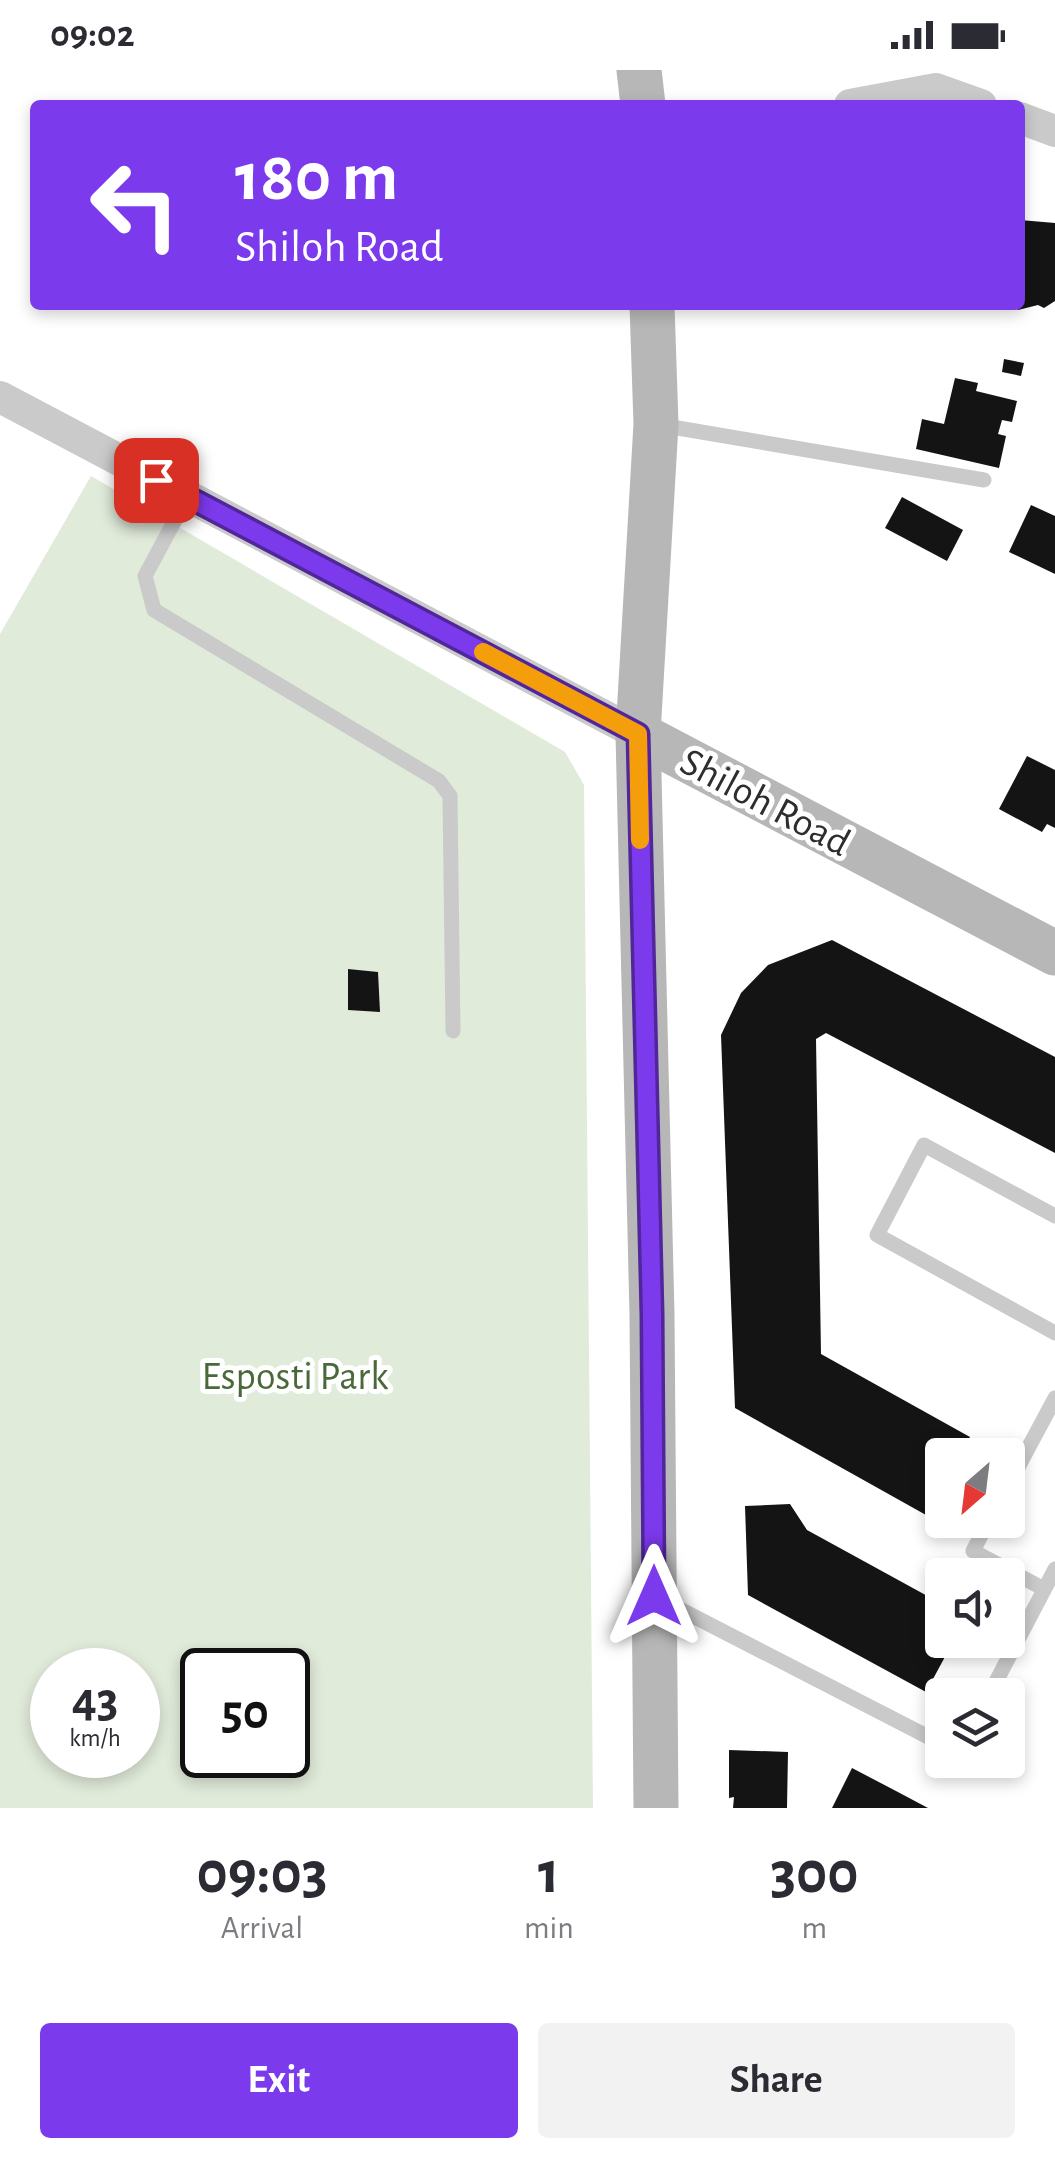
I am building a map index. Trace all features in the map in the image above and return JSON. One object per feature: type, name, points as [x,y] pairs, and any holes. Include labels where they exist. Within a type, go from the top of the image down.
[{"type":"main road","points":[[639,70],[642,100]]},
{"type":"main road","points":[[652,310],[656,424],[638,734],[652,1314],[656,1808]]},
{"type":"main road","name":"Shiloh Road","points":[[638,734],[1055,953]]},
{"type":"street","points":[[877,100],[936,89],[967,100]]},
{"type":"street","points":[[1025,120],[1055,130]]},
{"type":"street","name":"Shiloh Road","points":[[0,397],[638,734]]},
{"type":"lane","points":[[656,424],[984,480]]},
{"type":"lane","points":[[188,496],[145,576],[154,610],[439,781],[450,796],[452,1031]]},
{"type":"lane","points":[[1055,1216],[924,1146],[877,1235],[1055,1333]]},
{"type":"lane","points":[[1025,1454],[1055,1398]]},
{"type":"lane","points":[[980,1538],[973,1551],[1044,1589]]},
{"type":"lane","points":[[999,1678],[1055,1568]]},
{"type":"lane","points":[[654,1596],[925,1735]]},
{"type":"green space","name":"Esposti Park","points":[[91,476],[565,752],[584,785],[593,1808],[0,1808],[0,634]]},
{"type":"building","points":[[1025,220],[1055,223],[1055,301],[1044,308],[1038,305],[1025,308]]},
{"type":"building","points":[[1004,359],[1024,363],[1021,376],[1002,372]]},
{"type":"building","points":[[955,378],[978,383],[976,391],[1017,401],[1012,422],[1002,420],[998,434],[1006,436],[999,468],[916,449],[922,419],[944,424]]},
{"type":"building","points":[[902,497],[963,530],[947,561],[885,528]]},
{"type":"building","points":[[1031,505],[1055,516],[1055,574],[1009,552]]},
{"type":"building","points":[[1027,756],[1055,770],[1055,828],[1047,824],[1042,832],[999,809]]},
{"type":"building","points":[[832,940],[1055,1057],[1055,1153],[826,1033],[816,1039],[821,1354],[970,1437],[925,1438],[925,1514],[735,1408],[721,1035],[741,993],[768,965]]},
{"type":"building","points":[[348,969],[378,972],[380,1012],[348,1010]]},
{"type":"building","points":[[790,1504],[807,1530],[925,1595],[925,1658],[944,1658],[934,1678],[925,1678],[925,1691],[748,1595],[745,1506]]},
{"type":"building","points":[[729,1750],[788,1752],[787,1808],[733,1808],[734,1797],[729,1798]]},
{"type":"building","points":[[852,1768],[896,1791],[928,1808],[832,1808]]},
{"type":"slow traffic","points":[[483,652],[638,734],[640,840]]},
{"type":"route","points":[[156,480],[638,734],[652,1314],[654,1596]]}]
